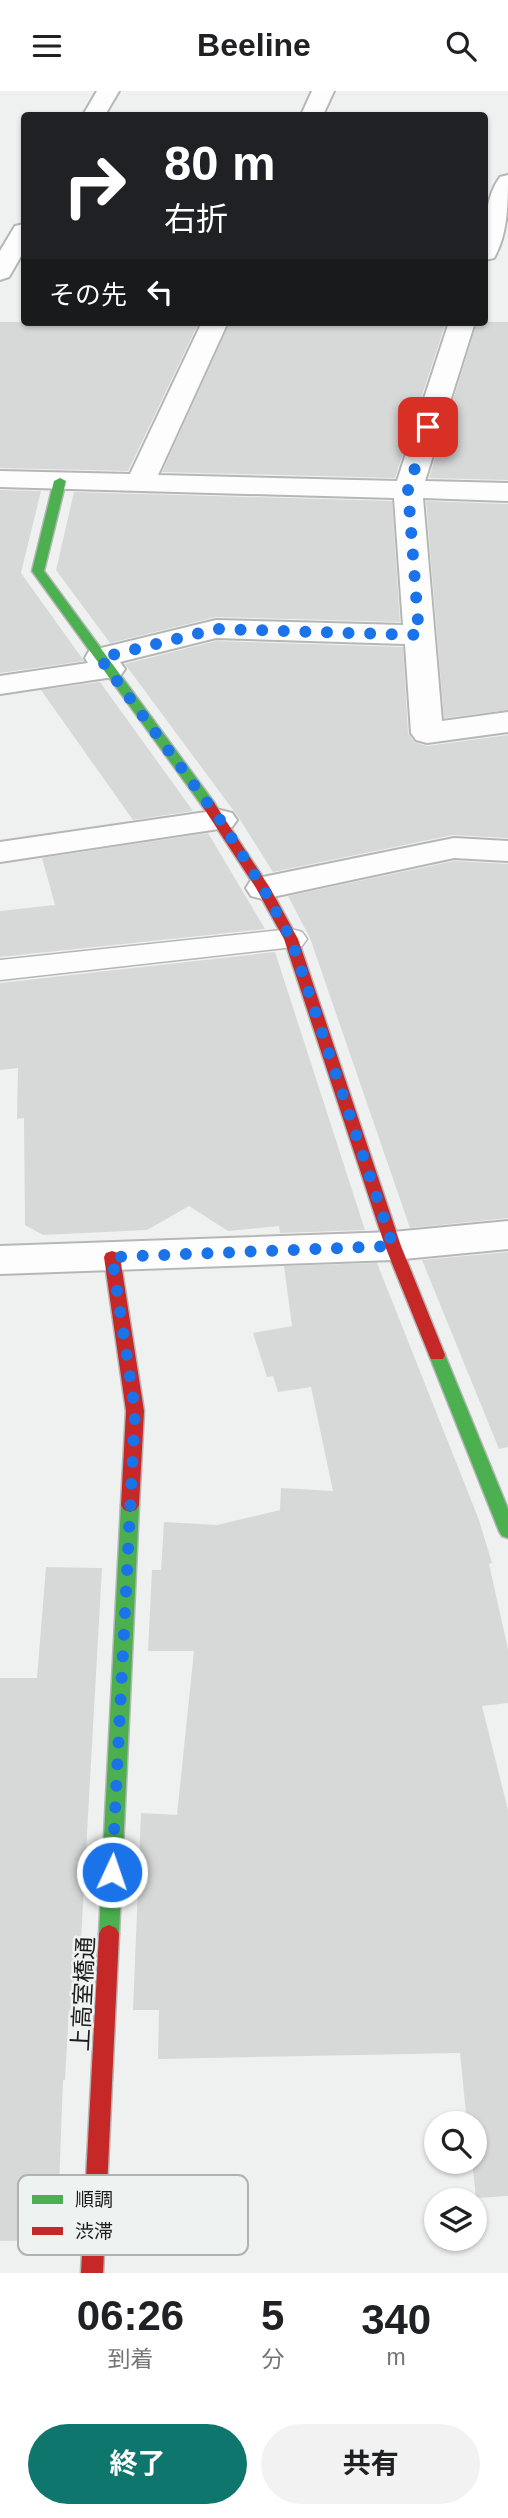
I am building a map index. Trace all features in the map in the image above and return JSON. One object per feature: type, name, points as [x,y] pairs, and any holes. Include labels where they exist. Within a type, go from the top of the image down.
[{"type":"street","points":[[96,112],[108,91]]},
{"type":"street","points":[[313,112],[323,91]]},
{"type":"street","points":[[488,245],[508,182]]},
{"type":"street","points":[[0,272],[21,236]]},
{"type":"street","points":[[141,483],[213,326]]},
{"type":"street","points":[[462,326],[408,490],[427,733],[508,722]]},
{"type":"street","points":[[0,479],[508,492]]},
{"type":"street","points":[[60,481],[38,571],[220,820],[291,939],[393,1246],[508,1531]]},
{"type":"street","points":[[0,685],[104,664],[216,629],[419,635]]},
{"type":"street","points":[[0,852],[220,820]]},
{"type":"street","points":[[263,888],[454,848],[508,851]]},
{"type":"street","points":[[0,1260],[393,1246],[508,1235]]},
{"type":"street","name":"上高室橋通","points":[[97,2175],[135,1411],[112,1257]]},
{"type":"street","name":"上高室橋通","points":[[92,2273],[93,2255]]},
{"type":"lane","points":[[0,970],[291,939]]},
{"type":"building","points":[[0,322],[21,322],[21,326],[197,326],[128,471],[0,468]]},
{"type":"building","points":[[488,322],[508,322],[508,480],[429,478],[476,326],[488,326]]},
{"type":"building","points":[[228,326],[445,326],[395,478],[162,472]]},
{"type":"building","points":[[0,490],[41,491],[21,573],[84,661],[0,673]]},
{"type":"building","points":[[74,492],[392,501],[400,622],[216,617],[110,643],[56,570]]},
{"type":"building","points":[[426,501],[508,504],[508,710],[444,718]]},
{"type":"building","points":[[216,641],[403,647],[408,733],[414,742],[427,746],[508,735],[508,838],[453,835],[273,872],[239,818],[125,664]]},
{"type":"building","points":[[100,682],[193,811],[133,820],[41,690]]},
{"type":"building","points":[[208,833],[265,929],[0,957],[0,911],[55,905],[42,858]]},
{"type":"building","points":[[454,861],[508,864],[508,1218],[410,1228],[310,938],[288,896]]},
{"type":"building","points":[[275,952],[365,1230],[280,1233],[279,1226],[228,1231],[189,1206],[147,1230],[43,1235],[25,1225],[24,1118],[17,1119],[18,1068],[0,1070],[0,983]]},
{"type":"building","points":[[508,1252],[508,1447],[499,1449],[422,1260]]},
{"type":"building","points":[[377,1263],[479,1520],[492,1563],[489,1564],[508,1649],[508,1703],[482,1706],[508,1810],[508,2196],[487,2197],[487,2188],[475,2188],[473,2174],[487,2174],[487,2111],[466,2111],[460,2053],[158,2059],[159,2010],[133,2010],[141,1813],[177,1815],[194,1651],[148,1651],[152,1570],[161,1570],[164,1522],[217,1525],[280,1510],[281,1488],[333,1491],[311,1387],[278,1392],[273,1376],[267,1377],[253,1333],[292,1326],[284,1266]]},
{"type":"building","points":[[46,1567],[102,1568],[77,2010],[69,2010],[59,2175],[18,2175],[18,2241],[0,2241],[0,1678],[37,1678]]},
{"type":"traffic: fast","points":[[60,481],[38,571],[208,804]]},
{"type":"traffic: fast","points":[[437,1355],[508,1531]]},
{"type":"traffic: fast","points":[[109,1934],[130,1505]]},
{"type":"traffic: jam","points":[[208,804],[263,888],[291,939],[393,1246],[437,1355]]},
{"type":"traffic: jam","points":[[112,1257],[135,1411],[130,1505]]},
{"type":"traffic: jam","points":[[97,2175],[109,1934]]},
{"type":"traffic: jam","points":[[92,2273],[93,2255]]},
{"type":"route","points":[[112,1872],[135,1411],[112,1257],[393,1246],[291,939],[220,820],[100,658],[216,629],[419,635],[408,490],[428,427]]}]
